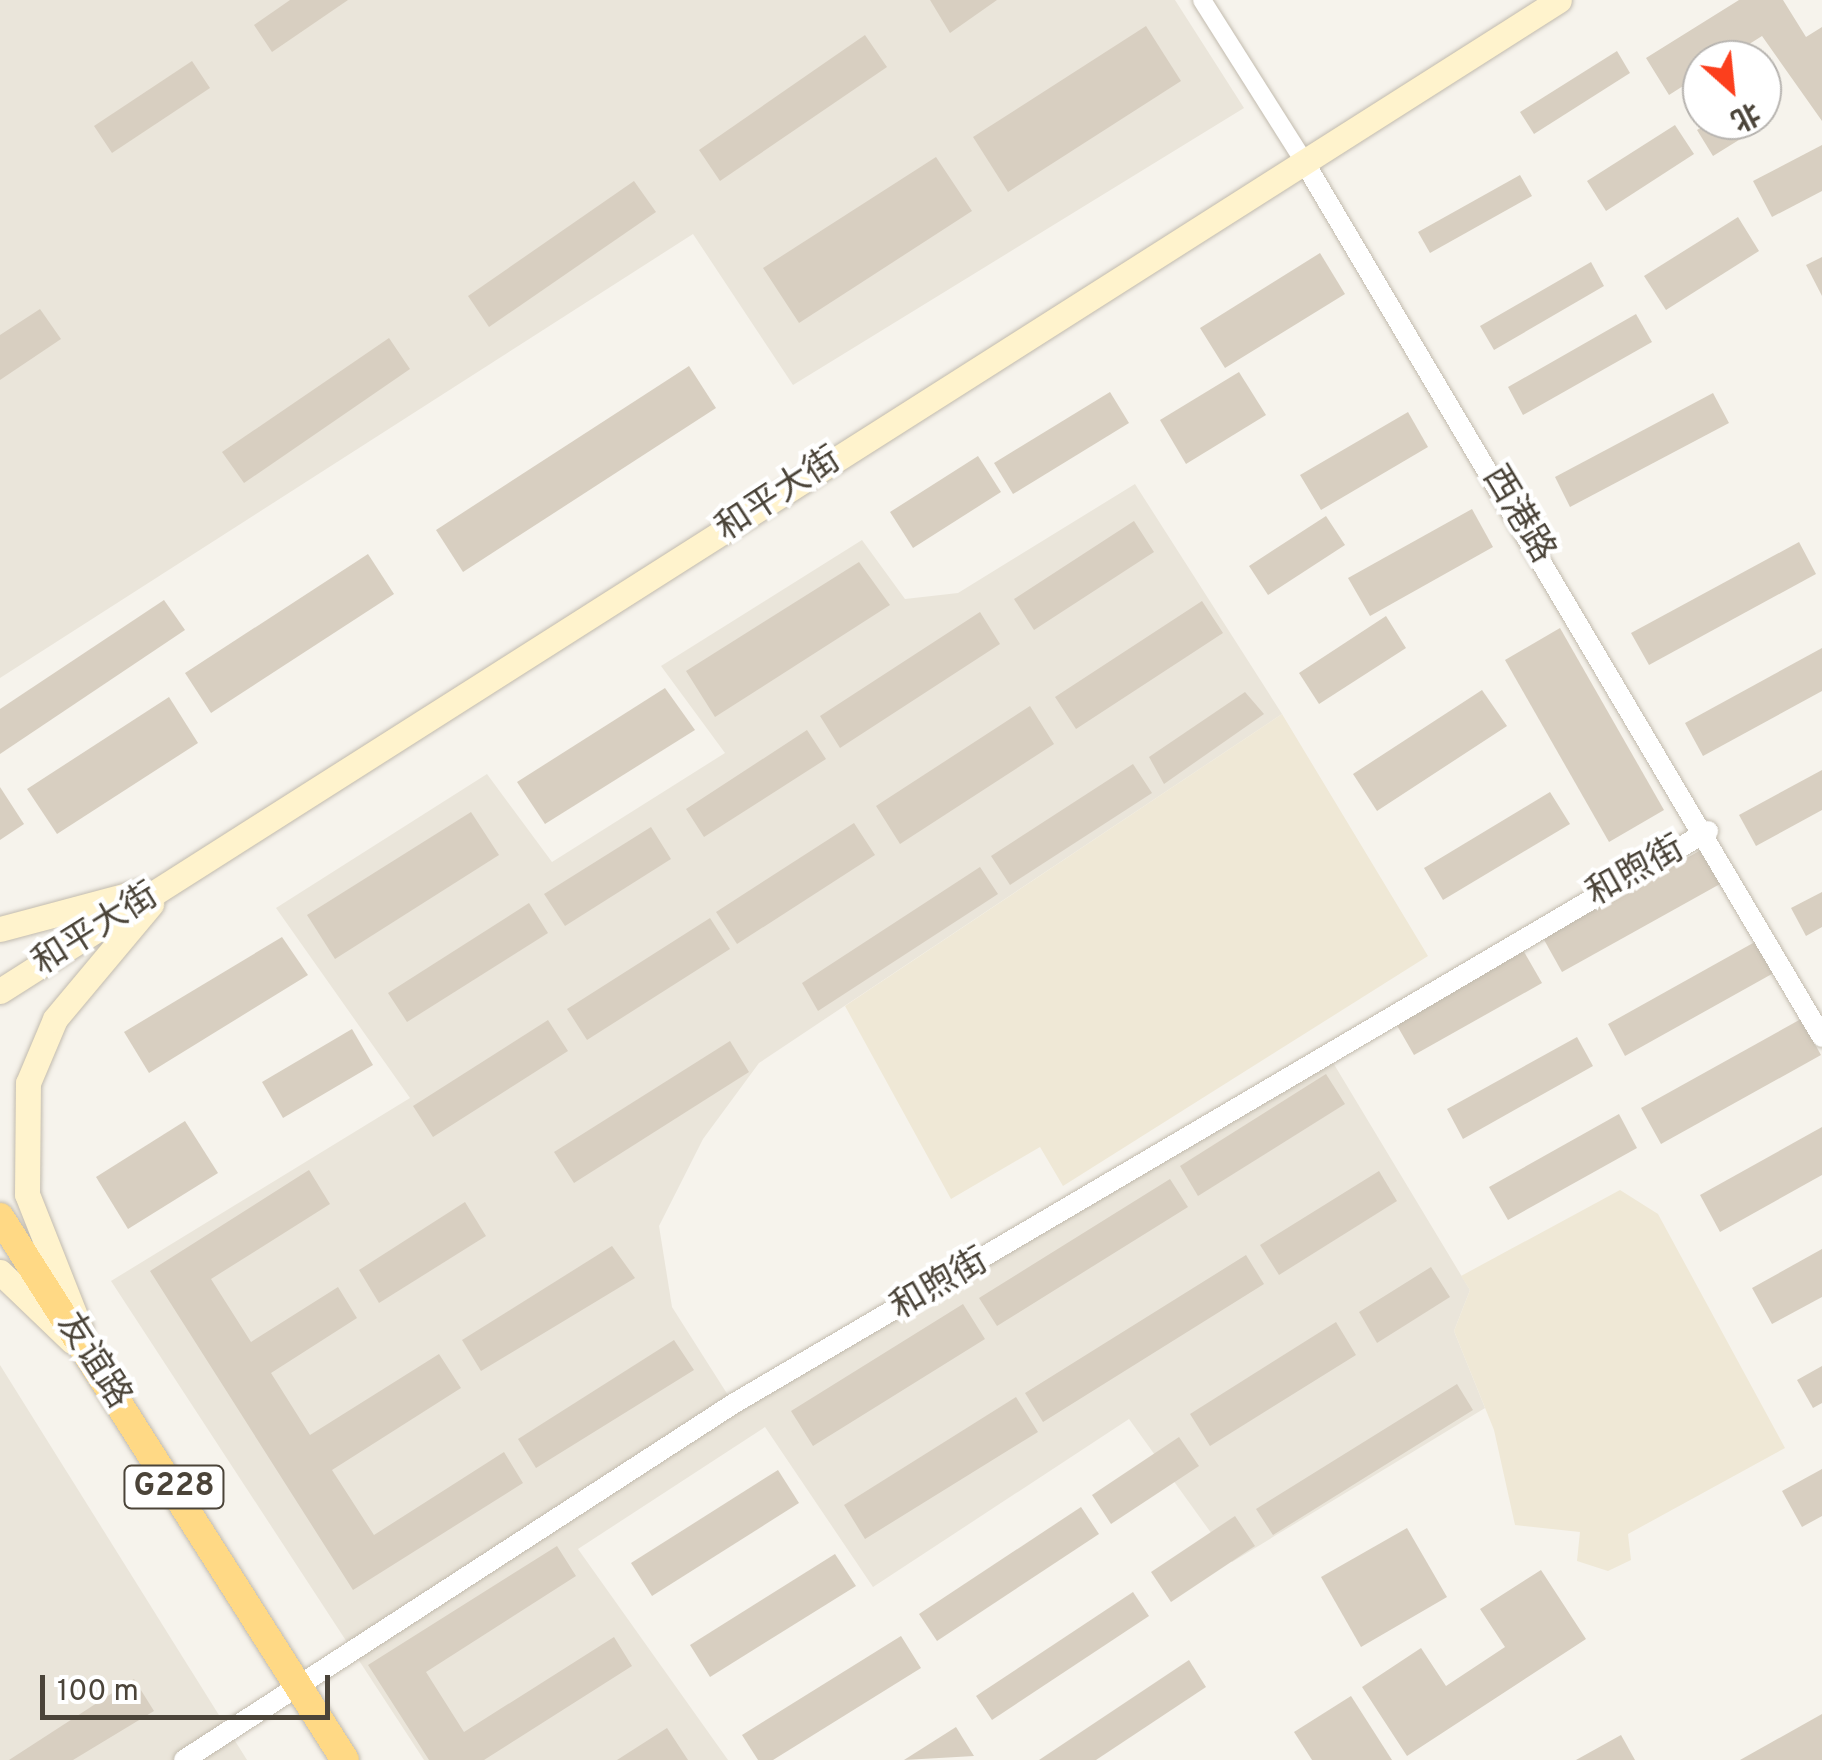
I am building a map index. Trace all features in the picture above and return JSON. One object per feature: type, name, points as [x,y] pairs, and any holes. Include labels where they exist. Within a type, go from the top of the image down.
[{"type":"highway","name":"友谊路","points":[[0,1217],[345,1760]]},
{"type":"main road","name":"和平大街","points":[[0,991],[1559,0]]},
{"type":"main road","points":[[0,929],[167,885]]},
{"type":"main road","points":[[93,1362],[27,1194],[28,1083],[56,1018],[167,885]]},
{"type":"main road","points":[[0,1272],[93,1362]]},
{"type":"street","name":"西港路","points":[[1202,0],[1304,160],[1708,831],[1822,1037]]},
{"type":"street","name":"和煦街","points":[[184,1760],[733,1404],[1708,831]]},
{"type":"shaded area","points":[[0,0],[1175,0],[1244,108],[793,385],[693,234],[0,678]]},
{"type":"shaded area","points":[[1135,484],[1282,714],[759,1063],[703,1139],[659,1226],[672,1307],[733,1403],[1326,1051],[1470,1290],[1454,1331],[1485,1408],[1232,1562],[1129,1419],[873,1587],[765,1427],[578,1549],[728,1760],[424,1760],[111,1281],[410,1098],[276,908],[487,774],[552,862],[725,753],[661,666],[862,540],[905,599],[958,593]]},
{"type":"shaded area","points":[[1282,714],[1428,956],[1063,1186],[1040,1147],[951,1199],[845,1006]]},
{"type":"shaded area","points":[[1620,1190],[1658,1214],[1785,1448],[1628,1534],[1631,1560],[1608,1571],[1577,1561],[1580,1532],[1515,1525],[1494,1430],[1454,1331],[1470,1290],[1461,1276]]},
{"type":"shaded area","points":[[0,1365],[247,1760],[0,1760]]},
{"type":"building","points":[[290,0],[348,0],[272,52],[254,25]]},
{"type":"building","points":[[930,0],[997,0],[950,33]]},
{"type":"building","points":[[1739,0],[1783,0],[1806,37],[1822,27],[1822,121],[1782,64],[1782,40],[1765,40],[1762,36],[1756,40],[1682,40],[1682,87],[1669,95],[1646,58]]},
{"type":"building","points":[[1146,26],[1181,81],[1008,192],[973,137]]},
{"type":"building","points":[[865,35],[887,67],[720,181],[699,150]]},
{"type":"building","points":[[1617,51],[1630,73],[1534,134],[1520,112]]},
{"type":"building","points":[[192,61],[210,88],[112,153],[94,126]]},
{"type":"building","points":[[1675,125],[1694,154],[1606,211],[1587,181]]},
{"type":"building","points":[[1703,140],[1739,140],[1713,156]]},
{"type":"building","points":[[1822,145],[1822,191],[1772,217],[1753,181]]},
{"type":"building","points":[[936,157],[972,211],[799,323],[763,268]]},
{"type":"building","points":[[1520,175],[1532,196],[1430,253],[1418,232]]},
{"type":"building","points":[[634,181],[656,212],[489,327],[468,296]]},
{"type":"building","points":[[1738,217],[1759,251],[1666,310],[1644,276]]},
{"type":"building","points":[[1320,253],[1345,294],[1225,368],[1200,328]]},
{"type":"building","points":[[1822,257],[1822,296],[1806,265]]},
{"type":"building","points":[[1591,262],[1604,286],[1494,350],[1480,326]]},
{"type":"building","points":[[40,309],[61,339],[0,380],[0,335]]},
{"type":"building","points":[[1636,314],[1652,342],[1523,415],[1508,387]]},
{"type":"building","points":[[389,338],[410,369],[244,483],[222,452]]},
{"type":"building","points":[[689,366],[716,408],[463,572],[436,530]]},
{"type":"building","points":[[1239,372],[1266,415],[1186,464],[1160,420]]},
{"type":"building","points":[[1110,392],[1129,423],[1013,494],[994,463]]},
{"type":"building","points":[[1713,393],[1729,423],[1570,507],[1555,477]]},
{"type":"building","points":[[1408,412],[1428,447],[1321,510],[1300,475]]},
{"type":"building","points":[[978,456],[1001,492],[913,548],[890,512]]},
{"type":"building","points":[[1472,509],[1493,547],[1370,616],[1348,578]]},
{"type":"building","points":[[1326,516],[1345,545],[1268,595],[1249,566]]},
{"type":"building","points":[[1134,521],[1154,552],[1034,630],[1014,599]]},
{"type":"building","points":[[1799,542],[1816,574],[1649,665],[1631,633]]},
{"type":"building","points":[[368,554],[394,594],[211,713],[185,673]]},
{"type":"building","points":[[859,562],[890,605],[715,717],[686,671]]},
{"type":"building","points":[[164,600],[185,630],[0,754],[0,709]]},
{"type":"building","points":[[1202,601],[1223,633],[1076,729],[1055,697]]},
{"type":"building","points":[[980,612],[1000,644],[840,748],[820,716]]},
{"type":"building","points":[[1386,616],[1406,648],[1319,704],[1299,673]]},
{"type":"building","points":[[1560,628],[1664,810],[1609,842],[1505,660]]},
{"type":"building","points":[[1822,648],[1822,691],[1703,756],[1685,723]]},
{"type":"building","points":[[665,688],[695,730],[545,824],[517,782]]},
{"type":"building","points":[[1482,690],[1507,726],[1377,811],[1353,774]]},
{"type":"building","points":[[1245,692],[1264,714],[1164,784],[1149,757]]},
{"type":"building","points":[[169,697],[198,743],[57,834],[27,789]]},
{"type":"building","points":[[1030,706],[1054,744],[900,844],[876,806]]},
{"type":"building","points":[[807,730],[826,759],[704,837],[686,809]]},
{"type":"building","points":[[1133,764],[1152,793],[1010,885],[991,856]]},
{"type":"building","points":[[1822,770],[1822,810],[1756,846],[1739,815]]},
{"type":"building","points":[[0,787],[24,824],[0,840]]},
{"type":"building","points":[[1550,792],[1570,824],[1443,900],[1424,868]]},
{"type":"building","points":[[471,812],[499,855],[335,959],[307,915]]},
{"type":"building","points":[[854,823],[875,855],[737,944],[716,912]]},
{"type":"building","points":[[651,827],[671,859],[565,926],[544,894]]},
{"type":"building","points":[[1710,845],[1729,879],[1562,972],[1543,938]]},
{"type":"building","points":[[980,867],[998,894],[818,1011],[802,983]]},
{"type":"building","points":[[1822,892],[1822,927],[1806,936],[1791,908]]},
{"type":"building","points":[[529,903],[548,933],[407,1022],[388,993]]},
{"type":"building","points":[[710,918],[730,949],[587,1040],[567,1009]]},
{"type":"building","points":[[282,937],[308,975],[149,1073],[124,1032]]},
{"type":"building","points":[[1762,938],[1779,970],[1625,1056],[1608,1024]]},
{"type":"building","points":[[1523,950],[1542,983],[1414,1055],[1395,1022]]},
{"type":"building","points":[[1801,1019],[1821,1055],[1661,1144],[1641,1108]]},
{"type":"building","points":[[548,1020],[568,1051],[433,1137],[413,1106]]},
{"type":"building","points":[[352,1029],[373,1065],[283,1118],[262,1082]]},
{"type":"building","points":[[1577,1037],[1593,1066],[1463,1139],[1447,1109]]},
{"type":"building","points":[[730,1041],[749,1072],[574,1183],[554,1152]]},
{"type":"building","points":[[1326,1074],[1345,1104],[1198,1196],[1180,1166]]},
{"type":"building","points":[[1619,1114],[1637,1148],[1508,1220],[1489,1187]]},
{"type":"building","points":[[185,1121],[218,1173],[128,1229],[96,1177]]},
{"type":"building","points":[[1822,1127],[1822,1175],[1720,1232],[1700,1195]]},
{"type":"building","points":[[309,1170],[330,1204],[211,1279],[251,1342],[338,1287],[357,1318],[271,1373],[310,1435],[439,1354],[461,1388],[332,1470],[374,1535],[504,1452],[523,1483],[353,1590],[150,1271]]},
{"type":"building","points":[[1379,1171],[1397,1201],[1279,1275],[1260,1245]]},
{"type":"building","points":[[1170,1179],[1188,1207],[997,1326],[979,1298]]},
{"type":"building","points":[[465,1202],[486,1236],[379,1303],[359,1270]]},
{"type":"building","points":[[612,1246],[635,1278],[481,1371],[462,1340]]},
{"type":"building","points":[[1822,1249],[1822,1297],[1772,1324],[1752,1288]]},
{"type":"building","points":[[1246,1255],[1264,1284],[1043,1422],[1025,1393]]},
{"type":"building","points":[[1431,1267],[1450,1297],[1377,1343],[1359,1312]]},
{"type":"building","points":[[963,1304],[985,1339],[813,1446],[791,1411]]},
{"type":"building","points":[[1336,1322],[1356,1355],[1210,1446],[1190,1414]]},
{"type":"building","points":[[674,1340],[694,1370],[536,1468],[518,1439]]},
{"type":"building","points":[[1822,1366],[1822,1403],[1813,1408],[1797,1380]]},
{"type":"building","points":[[1457,1384],[1473,1410],[1273,1535],[1256,1509]]},
{"type":"building","points":[[1016,1397],[1038,1432],[865,1539],[844,1505]]},
{"type":"building","points":[[1179,1437],[1199,1466],[1111,1524],[1092,1495]]},
{"type":"building","points":[[1822,1469],[1822,1516],[1802,1527],[1782,1491]]},
{"type":"building","points":[[778,1470],[799,1503],[652,1596],[631,1563]]},
{"type":"building","points":[[1081,1507],[1099,1534],[937,1641],[919,1614]]},
{"type":"building","points":[[1235,1516],[1255,1546],[1171,1602],[1151,1572]]},
{"type":"building","points":[[1407,1528],[1447,1597],[1361,1647],[1321,1577]]},
{"type":"building","points":[[557,1546],[576,1576],[426,1672],[464,1732],[614,1637],[632,1666],[484,1760],[429,1760],[368,1665]]},
{"type":"building","points":[[835,1554],[856,1586],[710,1677],[690,1645]]},
{"type":"building","points":[[1541,1570],[1586,1639],[1407,1756],[1362,1687],[1421,1648],[1446,1686],[1505,1647],[1480,1609]]},
{"type":"building","points":[[1133,1592],[1149,1616],[992,1720],[976,1696]]},
{"type":"building","points":[[901,1636],[921,1668],[773,1760],[758,1760],[742,1735]]},
{"type":"building","points":[[1189,1660],[1206,1687],[1096,1760],[1039,1760]]},
{"type":"building","points":[[134,1679],[154,1711],[73,1760],[9,1760]]},
{"type":"building","points":[[1351,1696],[1392,1760],[1312,1760],[1294,1732]]},
{"type":"building","points":[[1822,1714],[1822,1760],[1740,1760]]},
{"type":"building","points":[[956,1727],[974,1756],[904,1760]]},
{"type":"building","points":[[667,1728],[688,1760],[617,1760]]},
{"type":"building","points":[[1621,1735],[1635,1760],[1576,1760]]}]
